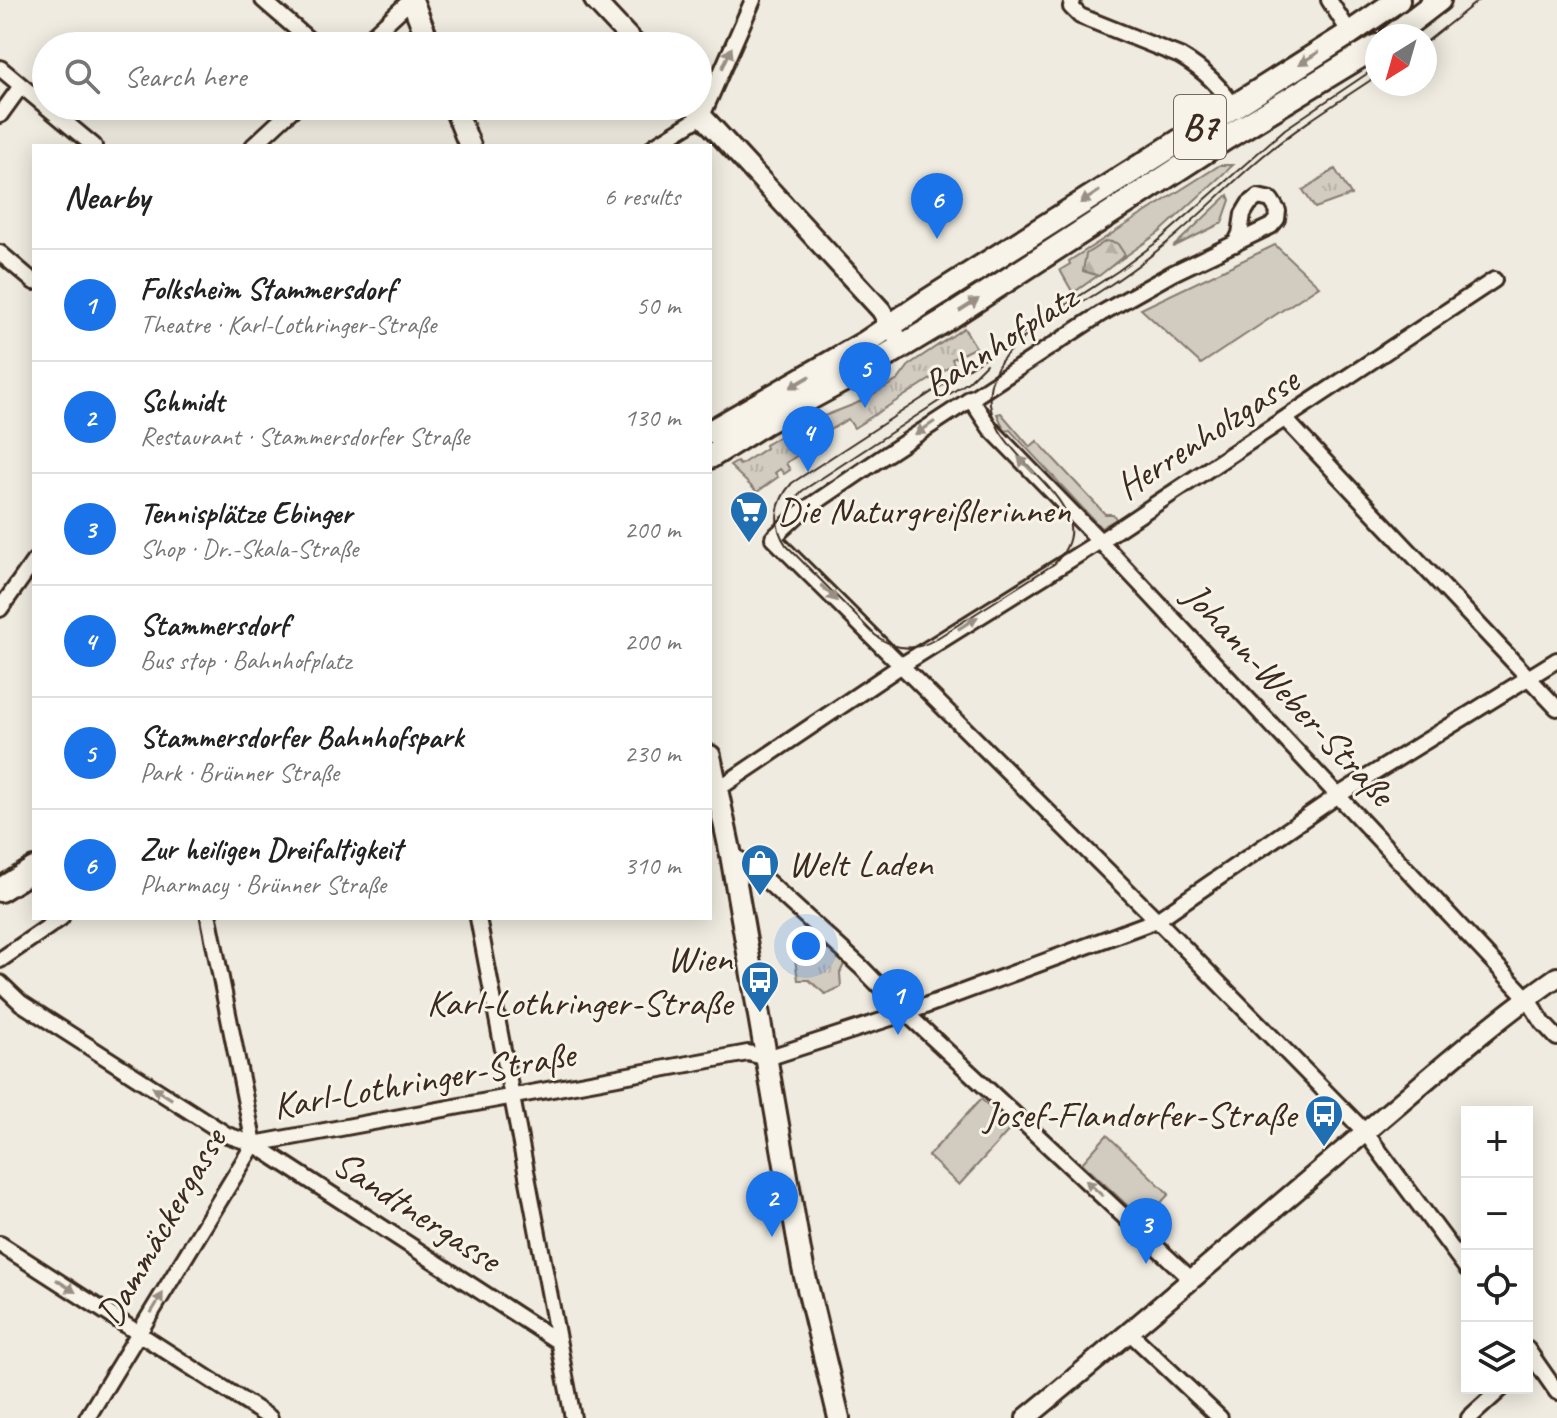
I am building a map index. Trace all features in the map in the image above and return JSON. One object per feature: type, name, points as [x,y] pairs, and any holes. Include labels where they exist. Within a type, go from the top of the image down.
[{"type":"main road","points":[[411,0],[424,32]]},
{"type":"main road","name":"B7","points":[[712,431],[865,343],[1398,0]]},
{"type":"main road","points":[[1408,24],[1439,0]]},
{"type":"main road","name":"B7","points":[[712,456],[902,346],[1365,54]]},
{"type":"main road","points":[[460,120],[469,144]]},
{"type":"main road","points":[[714,790],[731,855],[803,1268],[839,1418]]},
{"type":"main road","points":[[0,890],[32,870]]},
{"type":"street","points":[[263,0],[300,32]]},
{"type":"street","points":[[376,32],[411,0]]},
{"type":"street","points":[[594,0],[624,32]]},
{"type":"street","points":[[712,81],[753,0]]},
{"type":"street","points":[[1329,0],[1350,33]]},
{"type":"street","points":[[1072,4],[1080,16],[1193,64],[1223,90],[1246,128]]},
{"type":"street","points":[[0,68],[32,95]]},
{"type":"street","points":[[0,115],[21,86]]},
{"type":"street","points":[[62,120],[92,144]]},
{"type":"street","points":[[255,144],[281,120]]},
{"type":"street","points":[[656,144],[686,120]]},
{"type":"street","points":[[705,120],[881,310],[902,346]]},
{"type":"street","name":"Bahnhofplatz","points":[[902,665],[773,538],[800,513],[970,398],[1135,293],[1235,244]]},
{"type":"street","points":[[0,253],[32,280]]},
{"type":"street","name":"Herrenholzgasse","points":[[714,790],[902,665],[1286,420],[1494,280]]},
{"type":"street","name":"Johann-Weber-Straße","points":[[970,398],[990,428],[1100,541],[1527,998],[1557,1038]]},
{"type":"street","points":[[1286,420],[1557,708]]},
{"type":"street","points":[[0,609],[32,564]]},
{"type":"street","name":"Karl-Lothringer-Straße","points":[[254,1144],[748,1053],[767,1058],[906,1013],[1157,920],[1337,796],[1557,660]]},
{"type":"street","points":[[902,665],[1365,1132],[1461,1261]]},
{"type":"street","points":[[731,855],[748,864],[861,967],[906,1013],[1192,1280]]},
{"type":"street","points":[[0,960],[58,920]]},
{"type":"street","name":"Dammäckergasse","points":[[87,1418],[254,1144],[209,920]]},
{"type":"street","points":[[478,920],[573,1418]]},
{"type":"street","points":[[1026,1418],[1365,1132],[1527,998],[1557,977]]},
{"type":"street","name":"Sandtnergasse","points":[[0,983],[21,1003],[227,1135],[254,1144],[557,1341]]},
{"type":"street","points":[[0,1244],[270,1418]]},
{"type":"street","points":[[1130,1333],[1212,1415]]},
{"type":"street","points":[[1533,1362],[1557,1392]]},
{"type":"street","points":[[1469,1418],[1495,1394]]},
{"type":"green space","points":[[1220,165],[1233,165],[1160,232],[1073,293],[1060,270],[1070,264],[1069,261]]},
{"type":"green space","points":[[1335,169],[1351,195],[1315,208],[1303,190]]},
{"type":"green space","points":[[1228,195],[1230,200],[1222,223],[1173,247]]},
{"type":"green space","points":[[1106,241],[1117,243],[1125,255],[1099,276],[1083,271],[1086,254]]},
{"type":"green space","points":[[1275,245],[1319,286],[1201,364],[1141,309]]},
{"type":"green space","points":[[964,328],[976,347],[952,359],[954,364],[854,428],[848,419],[808,443],[810,447],[786,463],[790,470],[784,474],[780,469],[775,473],[778,477],[757,492],[730,466],[737,462],[740,465],[766,448],[765,445],[796,427],[855,404],[898,380],[910,364]]},
{"type":"green space","points":[[1001,413],[1030,447],[1037,441],[1105,514],[1113,514],[1116,519],[1101,528],[1010,430],[1005,431],[997,414]]},
{"type":"green space","points":[[810,928],[845,962],[840,973],[841,987],[825,994],[809,980],[798,980],[792,938],[808,936],[806,931]]},
{"type":"green space","points":[[981,1099],[1012,1127],[959,1185],[928,1156]]},
{"type":"green space","points":[[1107,1135],[1169,1194],[1144,1221],[1082,1163]]},
{"type":"tram line","points":[[1437,33],[1479,0]]},
{"type":"tram line","points":[[1365,75],[1285,129],[1157,242],[1118,271],[792,483],[777,513],[779,529],[786,545],[875,635],[889,644],[904,648],[934,640],[1054,564],[1069,541],[1069,519],[1057,498],[1002,435],[991,411],[991,384],[997,368],[1007,353],[1036,329],[1143,262],[1277,145],[1365,84]]},
{"type":"tram line","points":[[786,527],[791,505],[802,491],[968,382],[986,364]]},
{"type":"place","name":"Zur heiligen Dreifaltigkeit","points":[[937,239]]},
{"type":"place","name":"Stammersdorfer Bahnhofspark","points":[[865,408]]},
{"type":"place","name":"Stammersdorf","points":[[808,472]]},
{"type":"place","name":"Die Naturgreißlerinnen","points":[[749,544]]},
{"type":"place","name":"Welt Laden","points":[[760,897]]},
{"type":"place","name":"Wien Karl-Lothringer-Straße","points":[[760,1014]]},
{"type":"place","name":"Folksheim Stammersdorf","points":[[898,1035]]},
{"type":"place","name":"Josef-Flandorfer-Straße","points":[[1324,1148]]},
{"type":"place","name":"Schmidt","points":[[772,1237]]},
{"type":"place","name":"Tennisplätze Ebinger","points":[[1146,1264]]}]
